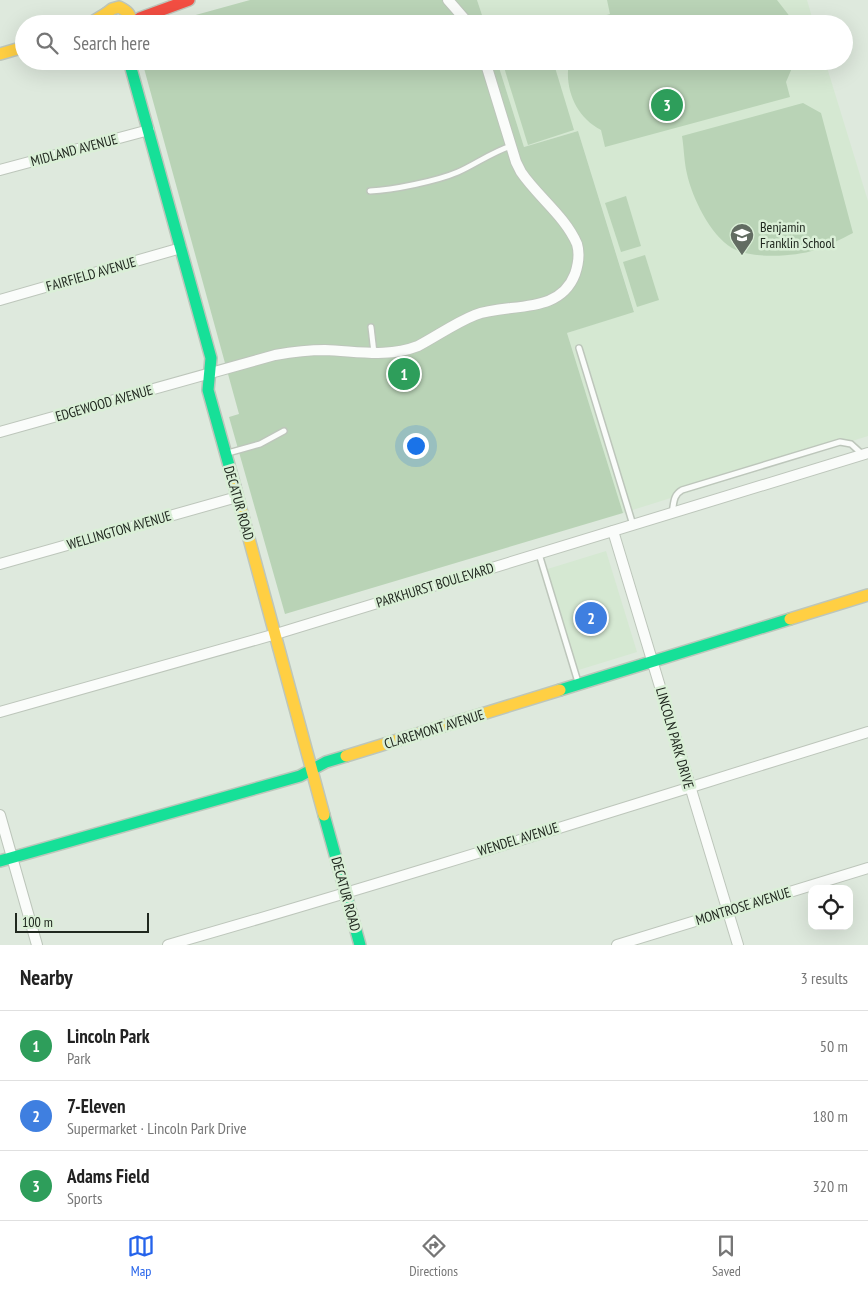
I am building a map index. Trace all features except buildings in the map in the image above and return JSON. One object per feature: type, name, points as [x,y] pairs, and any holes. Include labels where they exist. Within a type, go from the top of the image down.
[{"type":"street","points":[[108,12],[122,6],[138,10],[164,0]]},
{"type":"street","points":[[148,15],[189,0]]},
{"type":"street","points":[[448,0],[461,15]]},
{"type":"street","points":[[0,54],[15,50]]},
{"type":"street","name":"DECATUR ROAD","points":[[132,70],[211,358],[208,390],[360,945]]},
{"type":"street","name":"EDGEWOOD AVENUE","points":[[0,432],[244,363],[292,352],[322,350],[374,353],[397,352],[418,346],[476,315],[541,304],[558,296],[572,283],[579,265],[577,246],[565,224],[521,172],[488,70]]},
{"type":"street","name":"MIDLAND AVENUE","points":[[0,170],[149,130]]},
{"type":"street","name":"FAIRFIELD AVENUE","points":[[0,300],[181,248]]},
{"type":"street","name":"PARKHURST BOULEVARD","points":[[0,712],[276,634],[865,453]]},
{"type":"street","name":"WELLINGTON AVENUE","points":[[0,564],[238,497]]},
{"type":"street","name":"LINCOLN PARK DRIVE","points":[[612,531],[738,945]]},
{"type":"street","name":"CLAREMONT AVENUE","points":[[0,862],[300,776],[326,762],[868,595]]},
{"type":"street","name":"WENDEL AVENUE","points":[[168,945],[346,894],[868,732]]},
{"type":"street","points":[[0,815],[37,945]]},
{"type":"street","name":"MONTROSE AVENUE","points":[[617,945],[868,868]]},
{"type":"lane","points":[[370,191],[386,190],[457,173],[499,150],[511,146]]},
{"type":"lane","points":[[371,327],[374,353]]},
{"type":"lane","points":[[579,348],[633,525]]},
{"type":"lane","points":[[225,454],[260,444],[284,431]]},
{"type":"lane","points":[[672,513],[674,498],[679,492],[717,479],[840,442],[848,442],[865,453]]},
{"type":"lane","points":[[539,554],[579,684]]},
{"type":"shaded area","points":[[250,0],[477,0],[482,15],[196,15]]},
{"type":"shaded area","points":[[477,0],[807,0],[811,15],[482,15]]},
{"type":"shaded area","points":[[607,0],[777,0],[789,15],[607,15],[610,14]]},
{"type":"shaded area","points":[[144,70],[500,70],[524,147],[578,131],[634,312],[567,333],[623,513],[285,614],[229,417],[239,414]]},
{"type":"shaded area","name":"Benjamin Franklin School","points":[[500,70],[828,70],[868,201],[868,436],[623,513],[567,333],[634,311],[578,131],[524,147]]},
{"type":"shaded area","points":[[505,70],[556,70],[574,130],[528,145]]},
{"type":"shaded area","points":[[791,70],[786,82],[790,97],[605,147],[601,130],[585,118],[574,101],[568,82],[568,71]]},
{"type":"shaded area","points":[[803,103],[821,113],[853,233],[820,248],[796,254],[773,256],[740,252],[724,242],[716,234],[703,215],[689,183],[682,136]]},
{"type":"shaded area","points":[[626,196],[641,246],[621,252],[605,203]]},
{"type":"shaded area","points":[[645,255],[659,300],[637,307],[623,262]]},
{"type":"shaded area","points":[[606,551],[637,652],[572,672],[541,571]]},
{"type":"traffic: fast","points":[[131,70],[211,358],[208,390],[235,487]]},
{"type":"traffic: fast","points":[[560,690],[790,619]]},
{"type":"traffic: fast","points":[[0,861],[300,776],[326,762],[346,756]]},
{"type":"traffic: fast","points":[[324,815],[360,945]]},
{"type":"traffic: slow","points":[[107,15],[112,9],[119,7],[129,15]]},
{"type":"traffic: slow","points":[[0,54],[15,50]]},
{"type":"traffic: slow","points":[[235,487],[324,815]]},
{"type":"traffic: slow","points":[[790,619],[868,595]]},
{"type":"traffic: slow","points":[[346,756],[560,690]]},
{"type":"traffic: jam","points":[[148,15],[189,0]]},
{"type":"place","name":"Adams Field","points":[[667,105]]},
{"type":"place","name":"Benjamin Franklin School","points":[[742,256]]},
{"type":"place","name":"Lincoln Park","points":[[404,374]]},
{"type":"place","name":"7-Eleven","points":[[591,618]]}]
